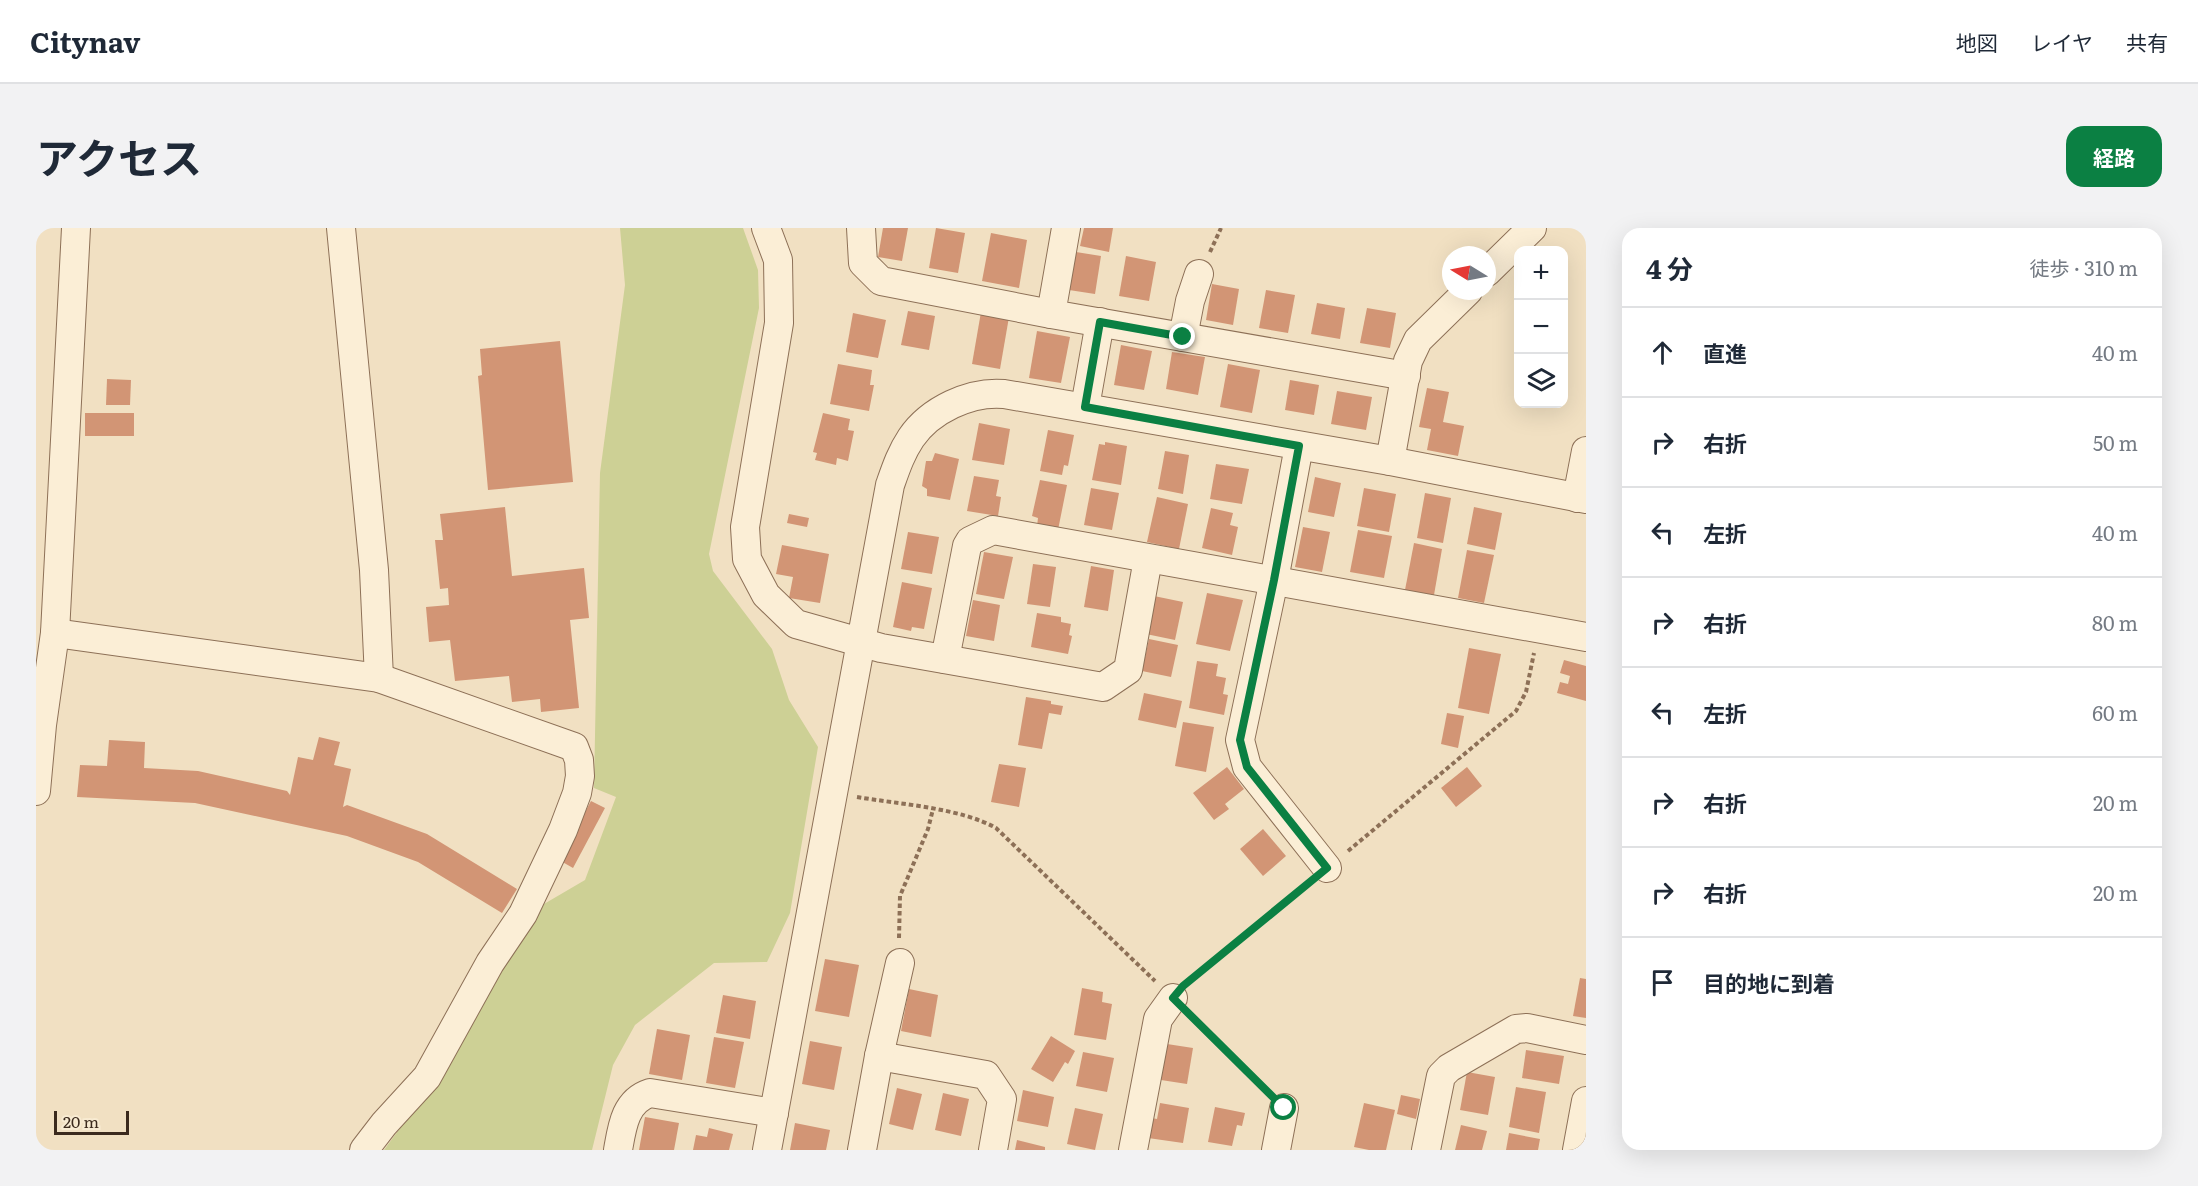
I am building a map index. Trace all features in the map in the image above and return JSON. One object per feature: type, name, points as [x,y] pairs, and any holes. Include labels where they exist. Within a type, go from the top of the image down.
[{"type":"street","points":[[36,791],[42,725],[55,633],[76,228]]},
{"type":"street","points":[[341,228],[374,570],[379,678]]},
{"type":"street","points":[[766,228],[778,260],[779,323],[745,527],[747,558],[766,595],[796,624],[861,644],[1103,687],[1128,670],[1148,559]]},
{"type":"street","points":[[861,228],[863,263],[881,281],[1051,314],[1406,376]]},
{"type":"street","points":[[1051,314],[1066,228]]},
{"type":"street","points":[[1496,263],[1532,228]]},
{"type":"street","points":[[1183,337],[1190,301],[1199,274]]},
{"type":"street","points":[[1390,461],[1411,354],[1418,340],[1459,300]]},
{"type":"street","points":[[1085,407],[1100,322]]},
{"type":"street","points":[[767,1150],[890,485],[898,461],[919,428],[955,402],[987,394],[1004,394],[1390,461],[1581,498],[1586,451]]},
{"type":"street","points":[[1299,446],[1274,580],[1240,740],[1247,767],[1327,868]]},
{"type":"street","points":[[945,659],[967,546],[970,541],[993,530],[1586,637]]},
{"type":"street","points":[[55,633],[379,678],[574,747],[579,760],[580,776],[577,793],[523,914],[490,963],[427,1077],[384,1124],[364,1150]]},
{"type":"street","points":[[862,1150],[879,1056],[900,963]]},
{"type":"street","points":[[1133,1150],[1158,1019],[1173,998]]},
{"type":"street","points":[[1426,1150],[1441,1076],[1449,1068],[1516,1029],[1527,1028],[1586,1040]]},
{"type":"street","points":[[879,1056],[986,1075],[1002,1100],[993,1150]]},
{"type":"street","points":[[618,1150],[624,1118],[628,1110],[650,1093],[774,1113]]},
{"type":"street","points":[[1577,1150],[1586,1101]]},
{"type":"street","points":[[1276,1150],[1284,1108]]},
{"type":"path","points":[[1173,998],[1183,986],[1516,711],[1526,692],[1539,629]]},
{"type":"path","points":[[833,793],[974,817],[996,828],[1284,1108]]},
{"type":"path","points":[[900,963],[900,896],[928,829],[933,809]]},
{"type":"green space","points":[[620,228],[743,228],[758,270],[759,308],[709,554],[713,571],[772,649],[789,700],[818,747],[790,913],[767,962],[714,963],[635,1025],[613,1065],[592,1150],[384,1150],[425,1094],[544,904],[585,880],[616,797],[594,788],[600,473],[625,285]]},
{"type":"building","points":[[883,228],[908,228],[902,261],[878,257]]},
{"type":"building","points":[[936,228],[965,233],[958,273],[929,268]]},
{"type":"building","points":[[1084,228],[1113,228],[1109,252],[1080,246]]},
{"type":"building","points":[[991,233],[1027,240],[1019,288],[982,281]]},
{"type":"building","points":[[1076,252],[1101,256],[1095,294],[1069,290]]},
{"type":"building","points":[[1126,256],[1156,262],[1149,301],[1119,296]]},
{"type":"building","points":[[1212,284],[1239,289],[1233,325],[1206,320]]},
{"type":"building","points":[[1266,290],[1295,295],[1288,333],[1259,328]]},
{"type":"building","points":[[1317,303],[1345,308],[1340,339],[1311,334]]},
{"type":"building","points":[[1367,308],[1396,313],[1390,348],[1360,343]]},
{"type":"building","points":[[908,311],[935,316],[929,350],[901,345]]},
{"type":"building","points":[[981,312],[1009,317],[1000,369],[972,364]]},
{"type":"building","points":[[853,313],[886,320],[878,358],[846,352]]},
{"type":"building","points":[[1037,331],[1070,337],[1061,383],[1029,378]]},
{"type":"building","points":[[560,341],[573,482],[488,490],[478,376],[482,375],[480,349]]},
{"type":"building","points":[[1121,345],[1152,351],[1144,390],[1114,385]]},
{"type":"building","points":[[1172,352],[1205,357],[1198,395],[1166,389]]},
{"type":"building","points":[[838,364],[872,370],[870,385],[874,385],[869,411],[830,404]]},
{"type":"building","points":[[1228,364],[1260,370],[1252,413],[1220,407]]},
{"type":"building","points":[[107,379],[131,380],[130,405],[106,405]]},
{"type":"building","points":[[1290,380],[1319,385],[1314,415],[1285,410]]},
{"type":"building","points":[[1427,388],[1449,392],[1443,422],[1464,426],[1458,456],[1427,450],[1431,429],[1419,427]]},
{"type":"building","points":[[1337,391],[1372,397],[1366,430],[1331,424]]},
{"type":"building","points":[[85,413],[134,413],[134,436],[85,436]]},
{"type":"building","points":[[823,413],[850,419],[848,430],[854,431],[848,461],[837,458],[836,465],[815,460],[817,453],[813,452]]},
{"type":"building","points":[[979,423],[1010,429],[1004,465],[972,460]]},
{"type":"building","points":[[1048,430],[1074,435],[1068,466],[1064,465],[1062,475],[1040,471]]},
{"type":"building","points":[[1105,442],[1127,446],[1121,485],[1092,480],[1099,444],[1105,445]]},
{"type":"building","points":[[1165,451],[1189,455],[1183,494],[1158,489]]},
{"type":"building","points":[[935,453],[959,459],[950,500],[927,496],[927,489],[922,486],[926,461],[932,461]]},
{"type":"building","points":[[1216,464],[1249,469],[1242,504],[1210,499]]},
{"type":"building","points":[[974,476],[999,480],[996,496],[1001,497],[998,516],[967,511]]},
{"type":"building","points":[[1315,477],[1341,483],[1334,517],[1308,512]]},
{"type":"building","points":[[1040,480],[1067,485],[1058,530],[1037,526],[1038,518],[1032,516]]},
{"type":"building","points":[[1091,488],[1119,493],[1112,530],[1084,525]]},
{"type":"building","points":[[1364,488],[1396,494],[1389,532],[1357,526]]},
{"type":"building","points":[[1425,493],[1451,498],[1443,543],[1417,538]]},
{"type":"building","points":[[1157,497],[1188,504],[1179,549],[1147,542]]},
{"type":"building","points":[[505,507],[512,576],[584,568],[589,618],[570,620],[579,708],[541,712],[540,699],[512,702],[509,676],[455,681],[450,640],[429,642],[426,607],[449,605],[448,588],[440,589],[435,540],[443,540],[440,514]]},
{"type":"building","points":[[1474,507],[1502,513],[1495,550],[1467,544]]},
{"type":"building","points":[[1211,508],[1233,513],[1230,525],[1238,527],[1232,555],[1202,548]]},
{"type":"building","points":[[789,514],[809,518],[807,527],[787,523]]},
{"type":"building","points":[[1303,527],[1330,532],[1322,572],[1295,567]]},
{"type":"building","points":[[1358,530],[1392,536],[1384,578],[1350,572]]},
{"type":"building","points":[[908,532],[939,537],[932,574],[901,569]]},
{"type":"building","points":[[1414,543],[1442,549],[1434,595],[1405,590]]},
{"type":"building","points":[[782,545],[829,554],[820,603],[789,598],[793,577],[776,574]]},
{"type":"building","points":[[1467,550],[1494,555],[1484,603],[1458,598]]},
{"type":"building","points":[[984,552],[1013,557],[1004,599],[976,594]]},
{"type":"building","points":[[1033,564],[1056,567],[1050,607],[1027,604]]},
{"type":"building","points":[[1091,566],[1114,570],[1108,611],[1084,607]]},
{"type":"building","points":[[902,582],[932,588],[924,629],[912,627],[911,631],[893,627]]},
{"type":"building","points":[[1207,593],[1243,600],[1230,651],[1196,644]]},
{"type":"building","points":[[1154,596],[1183,602],[1175,640],[1146,634]]},
{"type":"building","points":[[973,600],[1000,605],[994,641],[966,636]]},
{"type":"building","points":[[1037,613],[1061,617],[1061,622],[1071,624],[1069,635],[1072,636],[1068,654],[1031,647]]},
{"type":"building","points":[[1149,639],[1178,645],[1171,677],[1142,671]]},
{"type":"building","points":[[1469,648],[1501,654],[1489,714],[1458,708]]},
{"type":"building","points":[[1564,660],[1586,666],[1586,701],[1557,693],[1560,682],[1568,684],[1570,676],[1560,673]]},
{"type":"building","points":[[1197,661],[1218,664],[1216,676],[1226,678],[1223,694],[1228,695],[1224,715],[1189,708]]},
{"type":"building","points":[[1144,693],[1182,701],[1176,728],[1138,720]]},
{"type":"building","points":[[1026,697],[1051,701],[1051,704],[1063,706],[1061,715],[1049,713],[1042,749],[1018,745]]},
{"type":"building","points":[[1447,713],[1464,716],[1458,748],[1441,744]]},
{"type":"building","points":[[1183,722],[1214,727],[1206,772],[1175,766]]},
{"type":"building","points":[[319,737],[340,742],[334,765],[351,769],[343,807],[347,805],[427,834],[517,889],[502,913],[418,862],[347,836],[195,803],[77,797],[80,765],[107,766],[109,740],[145,742],[144,768],[198,771],[287,791],[290,795],[298,757],[313,760]]},
{"type":"building","points":[[999,764],[1026,768],[1019,807],[991,802]]},
{"type":"building","points":[[1227,767],[1244,789],[1225,804],[1229,809],[1214,820],[1193,793]]},
{"type":"building","points":[[1467,767],[1482,786],[1456,807],[1441,788]]},
{"type":"building","points":[[591,801],[605,808],[573,868],[559,860]]},
{"type":"building","points":[[1263,829],[1286,856],[1263,876],[1240,849]]},
{"type":"building","points":[[825,959],[859,965],[849,1017],[815,1011]]},
{"type":"building","points":[[1580,978],[1586,979],[1586,1018],[1573,1016]]},
{"type":"building","points":[[1082,988],[1103,992],[1102,1002],[1112,1004],[1106,1040],[1074,1035]]},
{"type":"building","points":[[909,989],[938,995],[931,1037],[901,1031]]},
{"type":"building","points":[[723,995],[756,1001],[750,1039],[716,1033]]},
{"type":"building","points":[[657,1029],[690,1035],[682,1080],[649,1074]]},
{"type":"building","points":[[1051,1036],[1075,1051],[1068,1064],[1065,1062],[1053,1082],[1031,1069]]},
{"type":"building","points":[[714,1037],[744,1042],[735,1088],[706,1083]]},
{"type":"building","points":[[810,1041],[842,1047],[834,1090],[802,1084]]},
{"type":"building","points":[[1167,1044],[1193,1048],[1187,1084],[1161,1080]]},
{"type":"building","points":[[1526,1050],[1564,1056],[1559,1084],[1522,1078]]},
{"type":"building","points":[[1083,1052],[1114,1058],[1107,1092],[1076,1086]]},
{"type":"building","points":[[1467,1072],[1495,1077],[1488,1115],[1460,1110]]},
{"type":"building","points":[[1516,1087],[1546,1092],[1539,1133],[1509,1127]]},
{"type":"building","points":[[897,1088],[922,1094],[913,1130],[889,1124]]},
{"type":"building","points":[[1023,1090],[1054,1097],[1048,1127],[1017,1121]]},
{"type":"building","points":[[943,1093],[969,1099],[961,1136],[935,1130]]},
{"type":"building","points":[[1401,1095],[1420,1099],[1416,1119],[1397,1114]]},
{"type":"building","points":[[1160,1103],[1189,1108],[1183,1143],[1148,1138],[1152,1118],[1157,1119]]},
{"type":"building","points":[[1364,1103],[1395,1110],[1386,1150],[1354,1147]]},
{"type":"building","points":[[1215,1107],[1245,1113],[1242,1126],[1237,1125],[1232,1146],[1208,1142]]},
{"type":"building","points":[[1075,1108],[1103,1114],[1095,1150],[1067,1144]]},
{"type":"building","points":[[645,1117],[679,1123],[674,1150],[639,1150]]},
{"type":"building","points":[[795,1123],[830,1130],[826,1150],[790,1150]]},
{"type":"building","points":[[1461,1125],[1487,1131],[1482,1150],[1455,1150]]},
{"type":"building","points":[[709,1128],[733,1134],[729,1150],[693,1150],[696,1135],[707,1137]]},
{"type":"building","points":[[1509,1133],[1540,1139],[1538,1150],[1506,1150]]},
{"type":"building","points":[[1017,1140],[1045,1147],[1045,1150],[1015,1150]]},
{"type":"route","points":[[1183,337],[1100,322],[1085,407],[1299,446],[1274,580],[1240,740],[1247,767],[1327,868],[1183,986],[1173,998],[1284,1108]]}]
